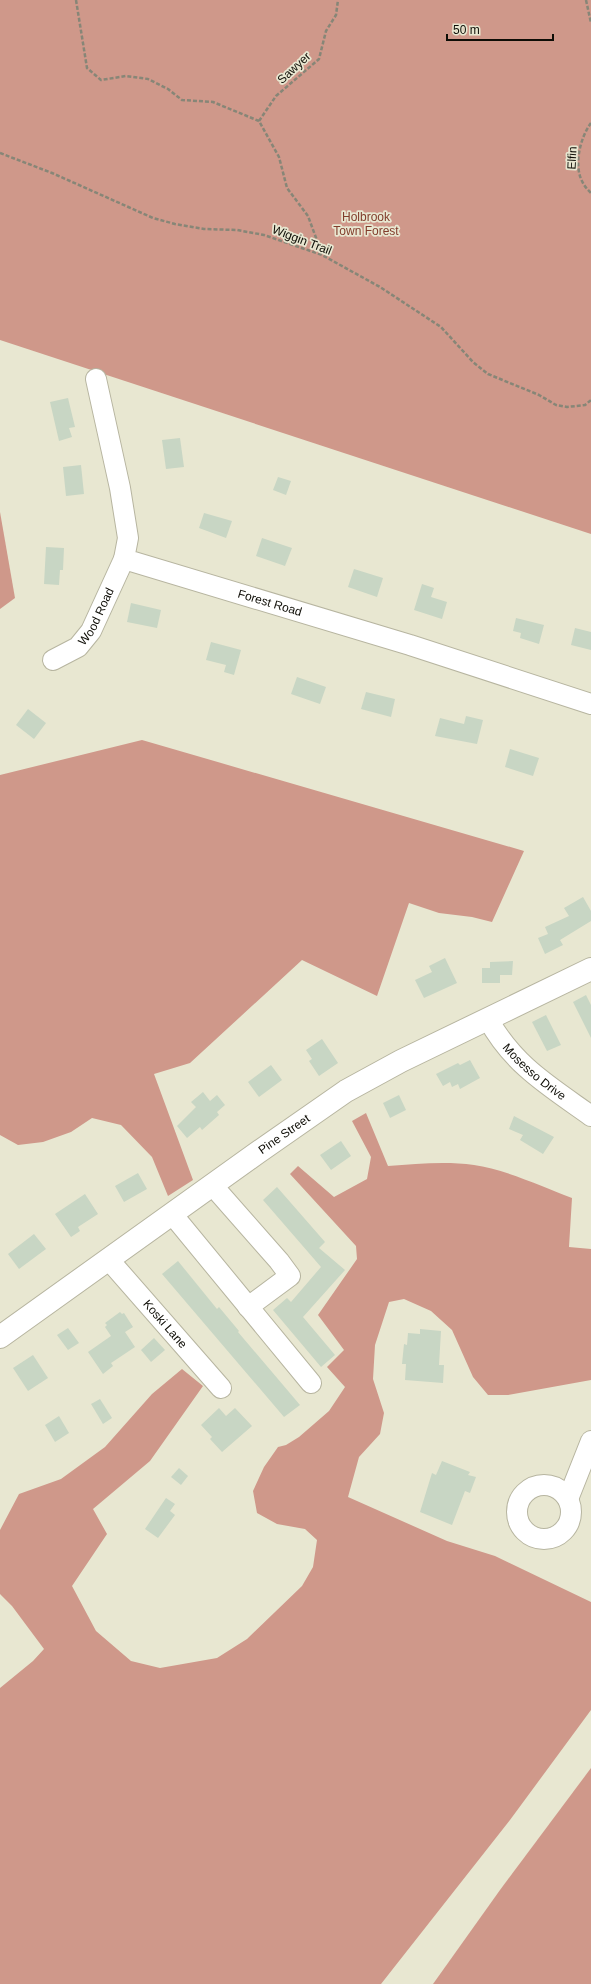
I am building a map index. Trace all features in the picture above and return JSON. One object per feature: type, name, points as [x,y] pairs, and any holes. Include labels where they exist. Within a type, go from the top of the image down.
[{"type":"main road","name":"Pine Street","points":[[0,1337],[346,1091],[401,1061],[591,969]]},
{"type":"street","points":[[96,379],[120,488],[128,538],[124,559]]},
{"type":"street","name":"Wood Road","points":[[53,660],[78,647],[91,631],[124,559]]},
{"type":"street","name":"Forest Road","points":[[124,559],[410,645],[591,704]]},
{"type":"street","name":"Mosesso Drive","points":[[488,1019],[496,1034],[514,1057],[540,1080],[591,1116]]},
{"type":"street","points":[[213,1186],[279,1261],[290,1276],[248,1307]]},
{"type":"street","points":[[172,1214],[311,1383]]},
{"type":"street","name":"Koski Lane","points":[[109,1260],[221,1388]]},
{"type":"street","points":[[568,1499],[591,1441]]},
{"type":"path","points":[[76,0],[87,68],[101,80],[126,76],[148,79],[168,89],[182,100],[213,102],[259,121],[279,157],[287,188],[308,216],[322,255]]},
{"type":"path","name":"Sawyer","points":[[259,121],[276,96],[319,59],[326,31],[336,15],[338,0]]},
{"type":"path","points":[[586,0],[591,23]]},
{"type":"path","name":"Elfin","points":[[591,122],[580,145],[578,170],[583,183],[591,193]]},
{"type":"path","name":"Wiggin Trail","points":[[0,153],[52,172],[153,218],[175,224],[204,229],[237,230],[264,235],[322,255],[380,287],[441,327],[473,362],[488,374],[539,395],[556,405],[573,406],[585,404],[591,400]]},
{"type":"green space","name":"Holbrook Town Forest","points":[[0,0],[591,0],[591,534],[0,340]]},
{"type":"green space","points":[[0,512],[15,598],[0,609]]},
{"type":"green space","points":[[142,740],[524,851],[492,922],[472,917],[439,913],[409,903],[377,996],[302,960],[190,1063],[154,1074],[193,1180],[168,1196],[152,1157],[121,1125],[92,1118],[71,1132],[43,1142],[18,1145],[0,1135],[0,775]]},
{"type":"green space","points":[[366,1113],[388,1166],[442,1163],[486,1167],[511,1174],[572,1198],[569,1247],[591,1249],[591,1380],[508,1395],[488,1395],[473,1377],[452,1330],[431,1311],[404,1299],[389,1302],[375,1345],[373,1379],[384,1413],[380,1434],[359,1457],[348,1497],[447,1541],[495,1556],[591,1602],[591,1710],[510,1820],[381,1984],[0,1984],[0,1688],[33,1661],[44,1649],[12,1606],[0,1594],[0,1530],[19,1494],[61,1479],[105,1447],[152,1394],[182,1369],[203,1386],[150,1461],[93,1509],[107,1534],[72,1586],[96,1631],[131,1661],[160,1668],[217,1658],[247,1639],[302,1586],[313,1567],[317,1540],[305,1529],[277,1524],[257,1513],[253,1491],[264,1467],[278,1447],[286,1445],[299,1437],[329,1411],[345,1387],[327,1367],[344,1350],[318,1315],[357,1259],[356,1246],[290,1174],[298,1166],[334,1197],[367,1179],[371,1157],[352,1121]]},
{"type":"green space","points":[[591,1768],[591,1984],[433,1984],[500,1890]]},
{"type":"building","points":[[68,398],[75,427],[69,428],[72,437],[59,441],[50,402]]},
{"type":"building","points":[[180,438],[184,467],[166,469],[162,440]]},
{"type":"building","points":[[81,465],[84,494],[66,496],[63,467]]},
{"type":"building","points":[[278,477],[291,481],[286,495],[273,490]]},
{"type":"building","points":[[204,513],[232,521],[226,538],[199,528]]},
{"type":"building","points":[[262,538],[292,548],[285,566],[256,556]]},
{"type":"building","points":[[46,547],[64,548],[63,570],[60,570],[59,585],[44,584]]},
{"type":"building","points":[[354,569],[383,578],[377,597],[348,587]]},
{"type":"building","points":[[422,584],[434,588],[431,597],[447,602],[442,619],[414,610]]},
{"type":"building","points":[[131,603],[161,610],[157,628],[127,622]]},
{"type":"building","points":[[516,618],[544,625],[539,644],[520,638],[521,633],[513,631]]},
{"type":"building","points":[[575,628],[591,632],[591,650],[571,645]]},
{"type":"building","points":[[211,642],[241,650],[234,675],[224,672],[226,665],[206,660]]},
{"type":"building","points":[[297,677],[326,687],[320,704],[291,694]]},
{"type":"building","points":[[366,692],[395,699],[391,717],[361,709]]},
{"type":"building","points":[[28,709],[46,723],[34,739],[16,725]]},
{"type":"building","points":[[466,716],[483,720],[477,744],[435,736],[440,718],[464,724]]},
{"type":"building","points":[[510,749],[539,758],[533,776],[505,767]]},
{"type":"building","points":[[583,897],[591,911],[591,921],[560,940],[563,945],[545,954],[538,938],[548,934],[545,927],[569,916],[564,908]]},
{"type":"building","points":[[445,958],[457,983],[424,998],[415,980],[432,972],[429,966]]},
{"type":"building","points":[[513,961],[512,975],[500,975],[500,983],[482,983],[482,968],[490,968],[490,962]]},
{"type":"building","points":[[586,995],[591,1005],[591,1038],[573,1002]]},
{"type":"building","points":[[546,1015],[561,1045],[547,1051],[532,1022]]},
{"type":"building","points":[[322,1039],[338,1063],[319,1076],[309,1061],[312,1059],[306,1050]]},
{"type":"building","points":[[470,1060],[480,1078],[460,1089],[458,1084],[452,1087],[450,1082],[443,1086],[436,1074],[458,1063],[460,1065]]},
{"type":"building","points":[[271,1065],[282,1080],[259,1097],[248,1082]]},
{"type":"building","points":[[203,1092],[210,1101],[217,1095],[225,1105],[217,1112],[219,1115],[202,1130],[200,1127],[187,1138],[177,1126],[196,1107],[191,1102]]},
{"type":"building","points":[[399,1095],[406,1110],[390,1118],[383,1103]]},
{"type":"building","points":[[514,1116],[554,1137],[543,1154],[520,1140],[523,1135],[509,1129]]},
{"type":"building","points":[[341,1141],[351,1156],[331,1170],[320,1155]]},
{"type":"building","points":[[138,1173],[147,1189],[124,1202],[115,1186]]},
{"type":"building","points":[[277,1187],[325,1242],[319,1248],[345,1270],[303,1317],[335,1355],[321,1367],[273,1310],[287,1298],[291,1302],[321,1267],[263,1200]]},
{"type":"building","points":[[85,1194],[98,1214],[78,1227],[80,1231],[71,1237],[55,1214]]},
{"type":"building","points":[[34,1234],[46,1249],[19,1269],[8,1254]]},
{"type":"building","points":[[178,1261],[217,1309],[219,1307],[239,1331],[238,1332],[300,1405],[284,1417],[162,1274]]},
{"type":"building","points":[[120,1312],[122,1314],[124,1313],[133,1327],[125,1332],[135,1347],[111,1363],[113,1366],[103,1374],[88,1352],[111,1336],[105,1327],[107,1325],[105,1323]]},
{"type":"building","points":[[68,1328],[79,1343],[68,1350],[57,1335]]},
{"type":"building","points":[[420,1329],[441,1331],[439,1365],[444,1365],[443,1383],[405,1380],[406,1364],[402,1364],[404,1344],[407,1345],[408,1333],[420,1334]]},
{"type":"building","points":[[154,1338],[165,1350],[151,1362],[141,1350]]},
{"type":"building","points":[[33,1355],[48,1378],[28,1391],[13,1368]]},
{"type":"building","points":[[100,1399],[112,1418],[103,1424],[91,1404]]},
{"type":"building","points":[[219,1408],[226,1416],[235,1408],[252,1426],[222,1452],[210,1439],[212,1437],[201,1425]]},
{"type":"building","points":[[59,1416],[69,1433],[55,1442],[45,1425]]},
{"type":"building","points":[[442,1461],[470,1472],[468,1475],[476,1477],[470,1493],[465,1491],[452,1525],[420,1512],[432,1473],[436,1475]]},
{"type":"building","points":[[179,1468],[188,1476],[181,1485],[171,1477]]},
{"type":"building","points":[[166,1498],[175,1504],[170,1511],[175,1515],[158,1538],[145,1529]]}]
